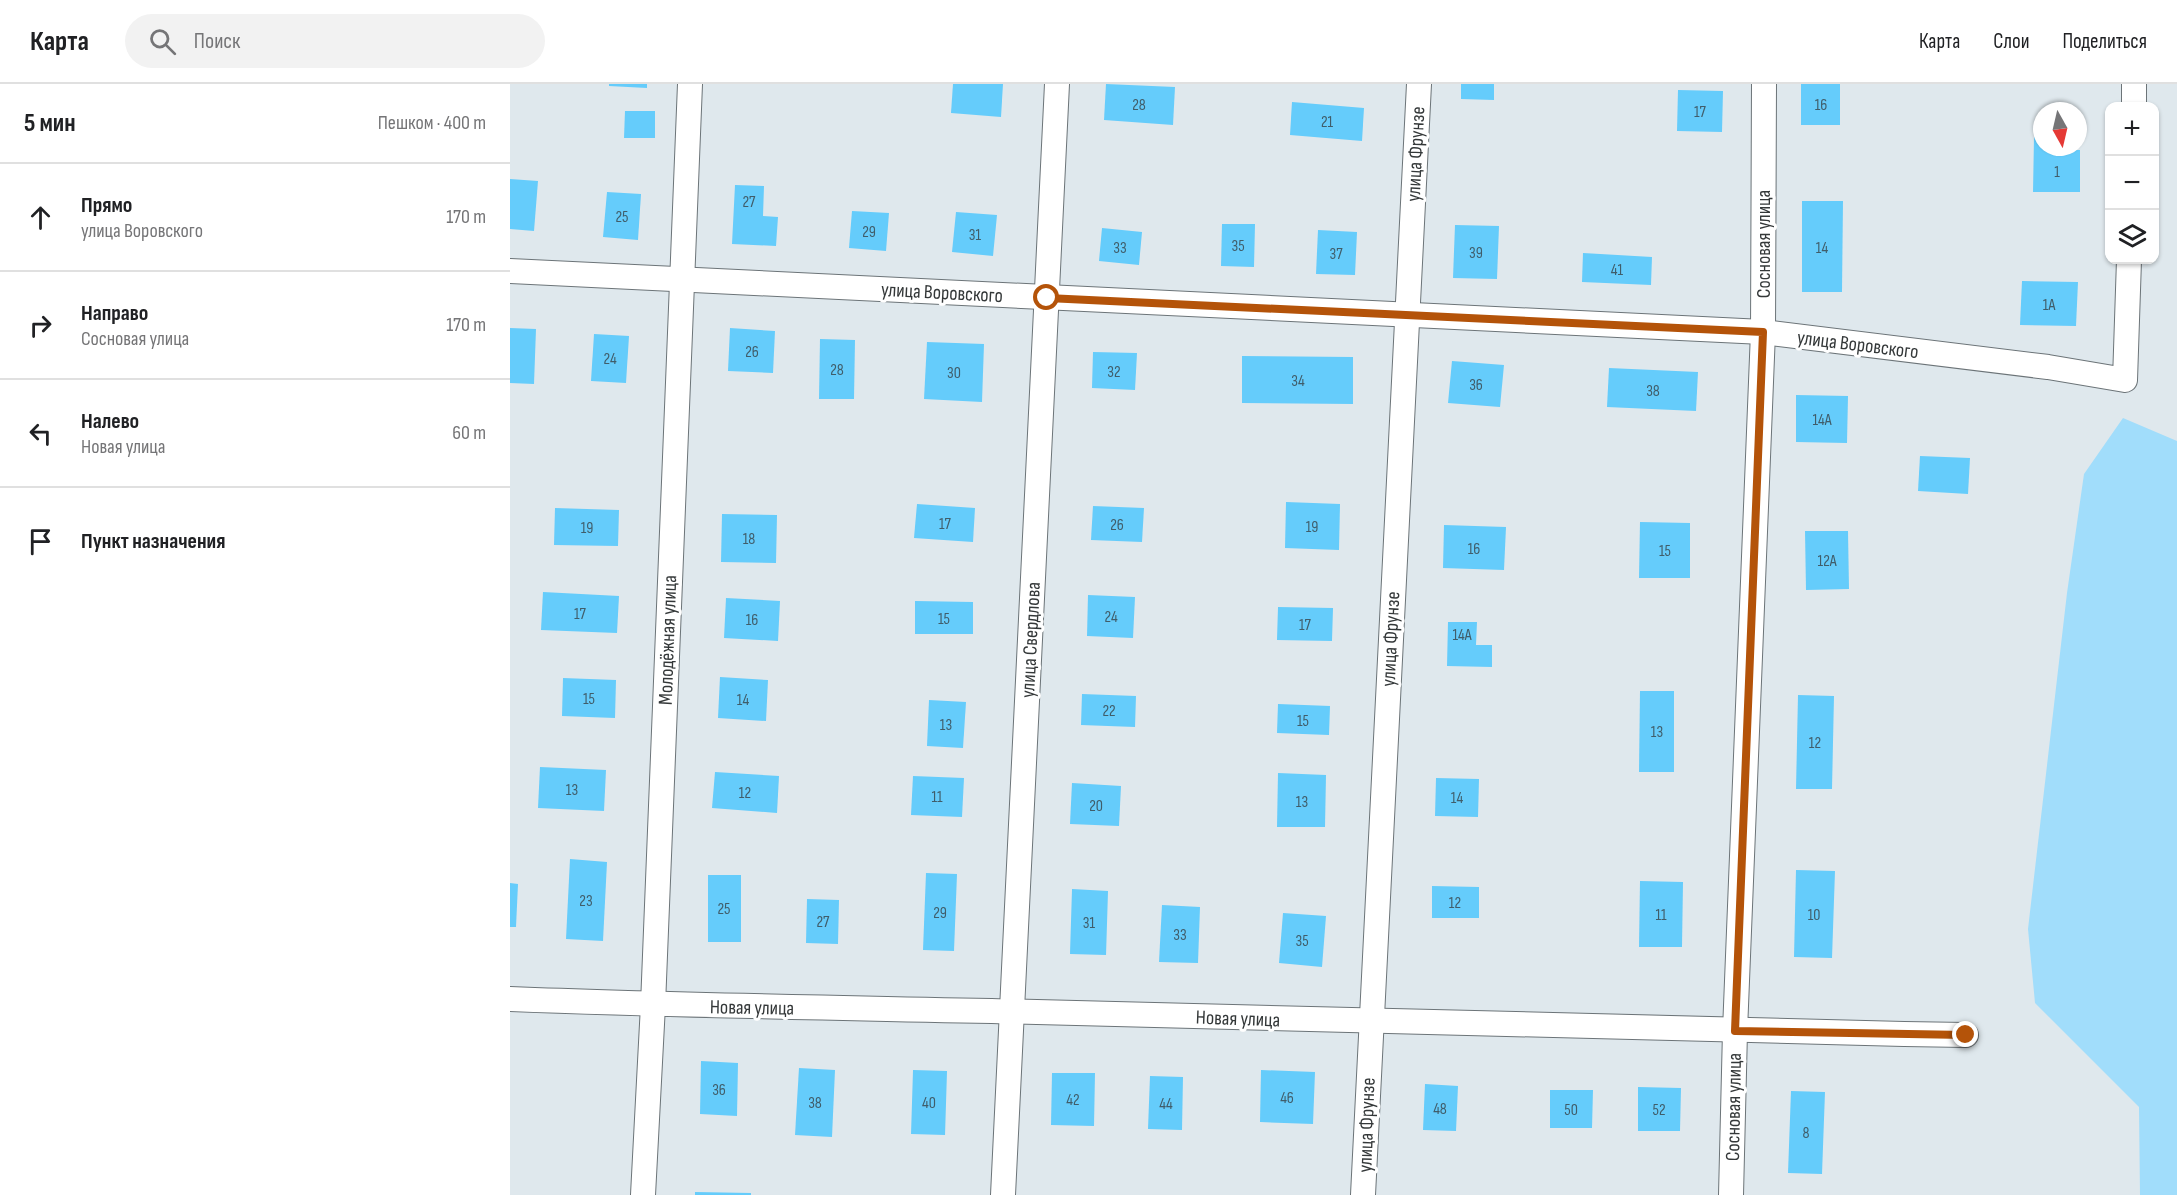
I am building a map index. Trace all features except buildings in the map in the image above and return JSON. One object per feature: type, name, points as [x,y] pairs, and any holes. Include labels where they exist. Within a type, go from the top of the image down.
[{"type":"street","name":"Молодёжная улица","points":[[643,1195],[653,1005],[690,84]]},
{"type":"street","name":"улица Свердлова","points":[[1003,1195],[1057,84]]},
{"type":"street","name":"улица Фрунзе","points":[[1363,1195],[1419,84]]},
{"type":"street","name":"Сосновая улица","points":[[1731,1195],[1735,1031],[1763,332],[1764,84]]},
{"type":"street","points":[[2134,84],[2134,102]]},
{"type":"street","name":"улица Воровского","points":[[510,271],[1763,332],[2049,366],[2126,380],[2129,264]]},
{"type":"street","name":"Новая улица","points":[[510,999],[653,1005],[1966,1035]]},
{"type":"shaded area","points":[[2123,418],[2177,441],[2177,1195],[2140,1195],[2139,1107],[2035,1003],[2028,929],[2067,593],[2084,474]]},
{"type":"route","points":[[1047,298],[1763,332],[1735,1031],[1966,1035]]}]
